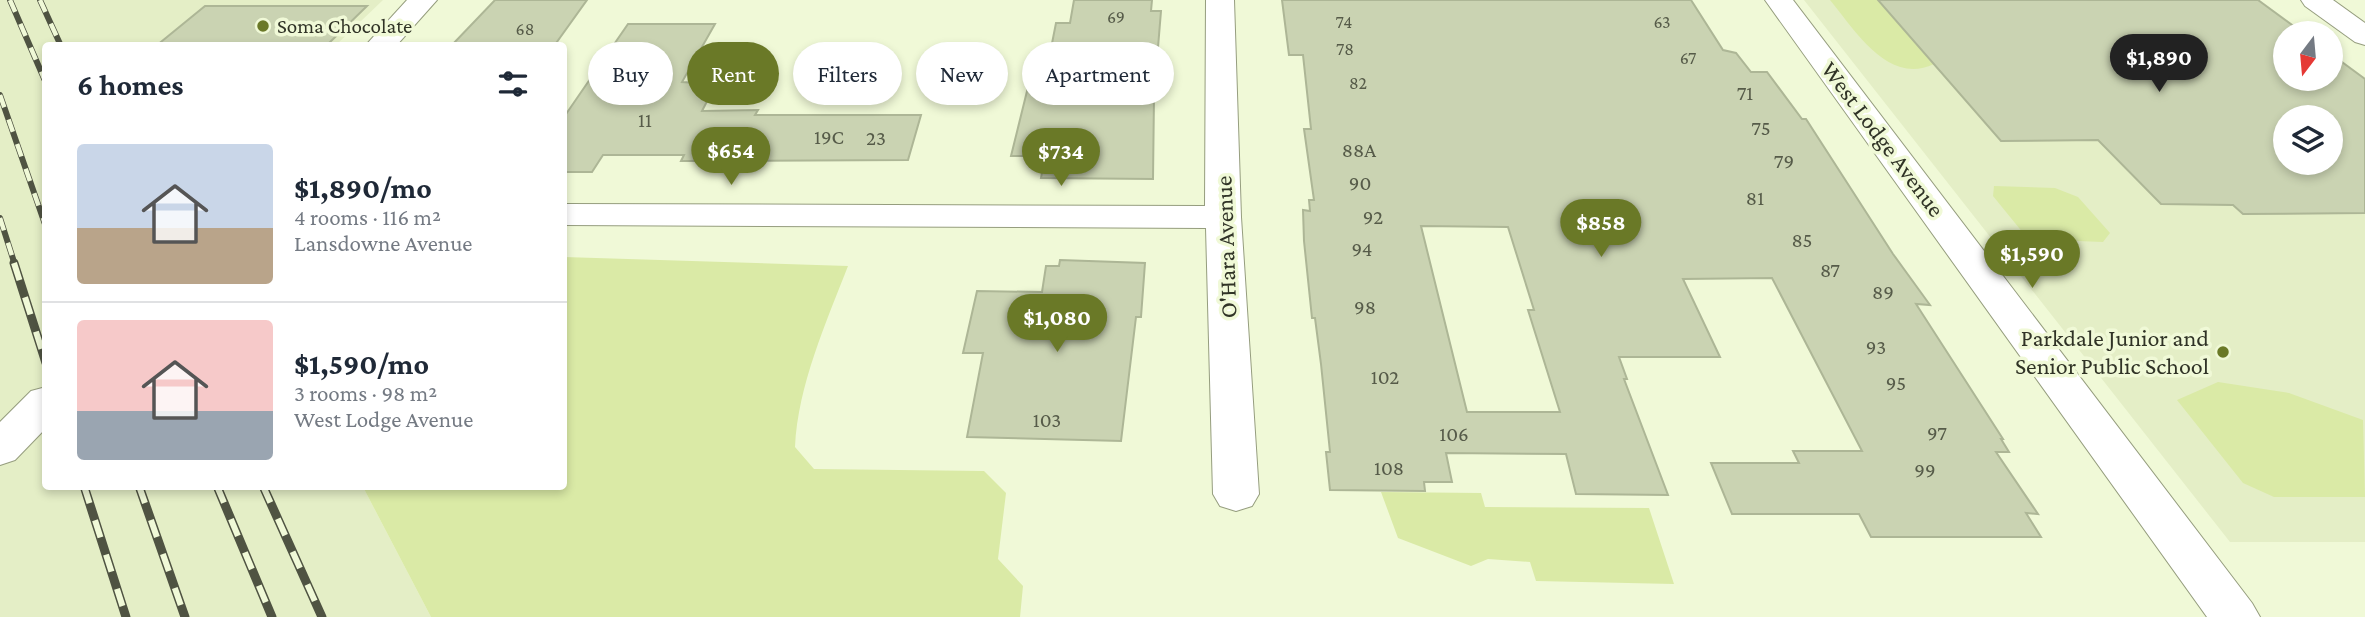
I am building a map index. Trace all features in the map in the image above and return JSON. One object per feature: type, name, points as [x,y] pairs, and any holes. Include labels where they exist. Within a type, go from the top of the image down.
[{"type":"street","points":[[383,42],[423,0]]},
{"type":"street","name":"O'Hara Avenue","points":[[1220,0],[1223,217],[1236,494]]},
{"type":"street","name":"West Lodge Avenue","points":[[1779,0],[2235,617]]},
{"type":"street","points":[[2315,0],[2365,36]]},
{"type":"street","points":[[567,215],[1223,217]]},
{"type":"street","points":[[0,449],[42,405]]},
{"type":"shaded area","points":[[0,0],[383,0],[339,42],[42,42],[42,490],[365,490],[431,617],[0,617]]},
{"type":"shaded area","name":"Parkdale Junior and Senior Public School","points":[[1804,0],[2258,0],[2287,21],[2273,21],[2273,91],[2343,91],[2343,63],[2365,79],[2365,542],[2230,542]]},
{"type":"green space","points":[[1830,0],[1879,0],[1934,64],[1917,69],[1902,68],[1887,61],[1874,52]]},
{"type":"green space","points":[[1994,186],[2055,188],[2078,197],[2110,233],[2103,242],[2028,239],[1993,196]]},
{"type":"green space","points":[[567,257],[848,266],[807,378],[795,447],[814,469],[984,471],[1006,493],[998,559],[1023,586],[1020,617],[431,617],[365,490],[567,490]]},
{"type":"green space","points":[[2218,382],[2289,393],[2363,420],[2365,497],[2274,497],[2243,483],[2177,400]]},
{"type":"green space","points":[[1381,492],[1481,493],[1485,507],[1649,508],[1674,584],[1536,581],[1530,562],[1488,559],[1471,566],[1398,538]]},
{"type":"building","points":[[495,0],[587,0],[557,42],[455,42]]},
{"type":"building","points":[[1074,0],[1152,0],[1151,11],[1161,11],[1158,42],[1052,42],[1056,23],[1070,23]]},
{"type":"building","points":[[1282,0],[1691,0],[1723,50],[1736,53],[1751,72],[1767,72],[1802,119],[1806,119],[1893,254],[1930,305],[1916,304],[2003,439],[2009,452],[1996,452],[2038,514],[2026,513],[2041,537],[1871,537],[1859,514],[1732,514],[1711,463],[1799,463],[1793,451],[1862,451],[1772,278],[1683,279],[1720,357],[1619,357],[1627,379],[1624,379],[1668,495],[1576,494],[1566,454],[1446,453],[1452,482],[1424,482],[1425,491],[1330,490],[1326,452],[1330,452],[1321,364],[1315,318],[1312,318],[1304,241],[1303,210],[1310,211],[1309,200],[1314,200],[1304,129],[1311,129],[1303,55],[1289,55]],"holes":[[[1421,226],[1508,227],[1534,310],[1528,310],[1560,412],[1467,412]]]},
{"type":"building","points":[[1878,0],[2258,0],[2287,21],[2273,21],[2273,91],[2343,91],[2343,63],[2365,79],[2365,213],[2243,214],[2233,205],[2161,204],[2098,140],[2001,141]]},
{"type":"building","name":"Soma Chocolate","points":[[205,6],[367,6],[330,42],[161,42]]},
{"type":"building","points":[[628,24],[715,24],[705,42],[687,42],[687,73],[682,82],[687,82],[687,105],[705,105],[702,111],[758,110],[755,115],[921,115],[908,160],[681,161],[684,155],[603,155],[592,172],[567,172],[567,113],[588,82],[588,105],[673,105],[673,42],[616,42]]},
{"type":"building","points":[[1024,105],[1154,105],[1153,179],[1041,178],[1045,156],[1011,156]]},
{"type":"building","points":[[1060,260],[1145,263],[1141,317],[1136,317],[1121,441],[967,437],[983,353],[963,353],[977,291],[1042,292],[1046,266],[1059,266]]},
{"type":"railway","points":[[10,0],[42,74]]},
{"type":"railway","points":[[40,0],[59,42]]},
{"type":"railway","points":[[0,95],[42,216]]},
{"type":"railway","points":[[0,218],[15,265]]},
{"type":"railway","points":[[14,263],[42,350]]},
{"type":"railway","points":[[85,490],[126,617]]},
{"type":"railway","points":[[140,490],[185,617]]},
{"type":"railway","points":[[219,490],[272,617]]},
{"type":"railway","points":[[265,490],[322,617]]},
{"type":"place","name":"Soma Chocolate","points":[[263,26]]},
{"type":"place","name":"Parkdale Junior and Senior Public School","points":[[2223,352]]}]
